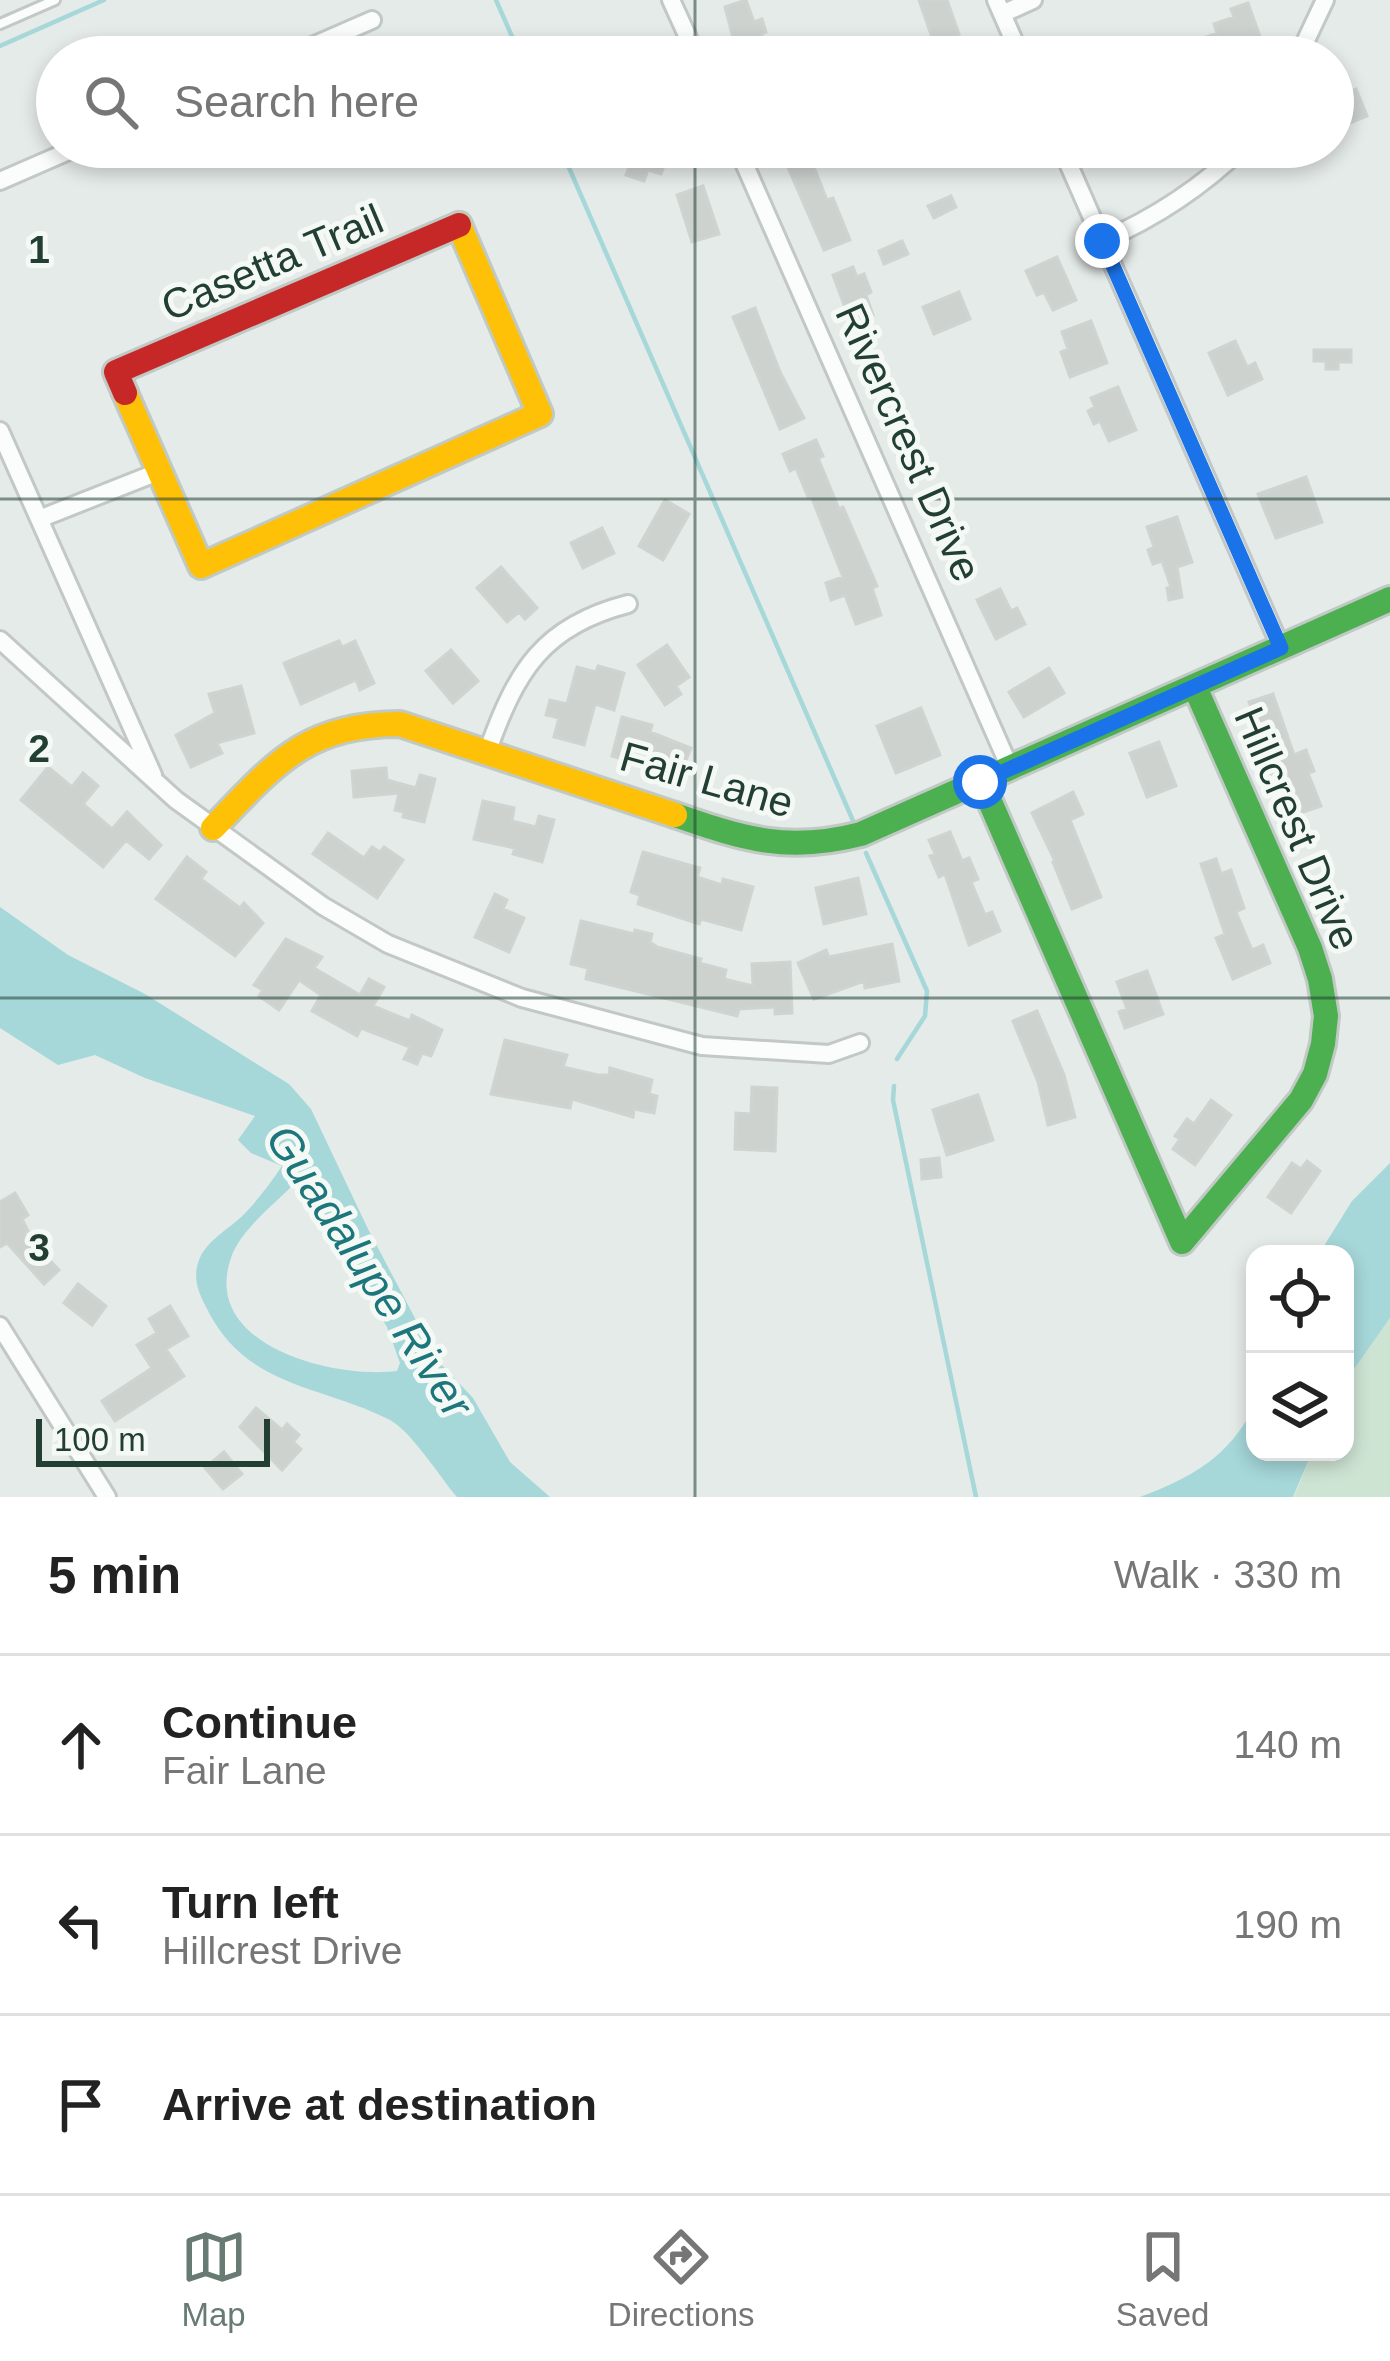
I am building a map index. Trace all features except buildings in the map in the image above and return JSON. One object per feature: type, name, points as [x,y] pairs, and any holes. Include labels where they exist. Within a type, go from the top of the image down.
[{"type":"street","points":[[671,0],[687,36]]},
{"type":"street","points":[[1012,36],[999,7],[1033,0]]},
{"type":"street","points":[[1308,36],[1325,0]]},
{"type":"street","points":[[335,36],[372,20]]},
{"type":"street","points":[[0,181],[36,165]]},
{"type":"street","name":"Rivercrest Drive","points":[[746,168],[1010,768]]},
{"type":"street","name":"Hillcrest Drive","points":[[1070,168],[1281,648]]},
{"type":"street","points":[[1102,241],[1163,211],[1221,168]]},
{"type":"street","name":"Casetta Trail","points":[[460,224],[540,414],[201,566],[158,472],[116,372],[460,224]]},
{"type":"street","points":[[0,431],[157,783]]},
{"type":"street","points":[[39,519],[158,472]]},
{"type":"street","name":"Fair Lane","points":[[213,828],[277,762],[335,730],[359,724],[400,724],[748,840],[782,846],[832,844],[878,829],[1390,599]]},
{"type":"street","points":[[488,750],[506,701],[531,662],[591,614],[628,604]]},
{"type":"street","points":[[0,640],[213,828],[352,925],[388,944],[522,998],[731,1050],[829,1054],[860,1043]]},
{"type":"street","name":"Hillcrest Drive","points":[[980,782],[1182,1242],[1301,1100],[1316,1074],[1326,1016],[1310,948],[1195,686]]},
{"type":"street","points":[[0,1326],[105,1496]]},
{"type":"lane","points":[[29,0],[34,11]]},
{"type":"lane","points":[[0,26],[55,0]]},
{"type":"green space","points":[[1390,1318],[1390,1497],[1294,1497],[1308,1461],[1354,1461],[1354,1369]]},
{"type":"water","name":"Guadalupe River","points":[[0,907],[68,955],[145,994],[289,1084],[311,1109],[437,1360],[473,1398],[510,1462],[550,1497],[457,1497],[416,1444],[390,1420],[263,1369],[223,1334],[201,1297],[197,1269],[207,1247],[248,1210],[282,1166],[251,1153],[238,1140],[255,1116],[145,1078],[95,1055],[58,1065],[0,1028]],"holes":[[[292,1186],[306,1189],[321,1206],[338,1246],[387,1327],[400,1363],[397,1371],[341,1369],[309,1362],[254,1335],[235,1314],[227,1288],[235,1248]]]},
{"type":"water","points":[[1390,1163],[1390,1318],[1354,1369],[1354,1245],[1325,1245],[1352,1201]]},
{"type":"water","points":[[1245,1423],[1246,1461],[1308,1461],[1293,1497],[1140,1497],[1208,1463]]},
{"type":"waterway","points":[[0,46],[104,0]]},
{"type":"waterway","points":[[496,0],[512,36]]},
{"type":"waterway","points":[[569,168],[854,823]]},
{"type":"waterway","points":[[866,853],[927,991],[925,1016],[897,1059]]},
{"type":"waterway","points":[[894,1086],[893,1100],[976,1497]]},
{"type":"traffic: fast","points":[[675,815],[766,841],[811,842],[861,834],[1390,599]]},
{"type":"traffic: fast","points":[[981,781],[1182,1242],[1301,1100],[1315,1074],[1326,1016],[1310,948],[1195,687]]},
{"type":"traffic: slow","points":[[125,393],[201,566],[540,414],[459,225]]},
{"type":"traffic: slow","points":[[213,828],[274,767],[315,740],[339,731],[400,724],[675,815]]},
{"type":"traffic: jam","points":[[125,393],[116,372],[459,225]]},
{"type":"route","points":[[980,782],[1281,648],[1102,241]]}]
